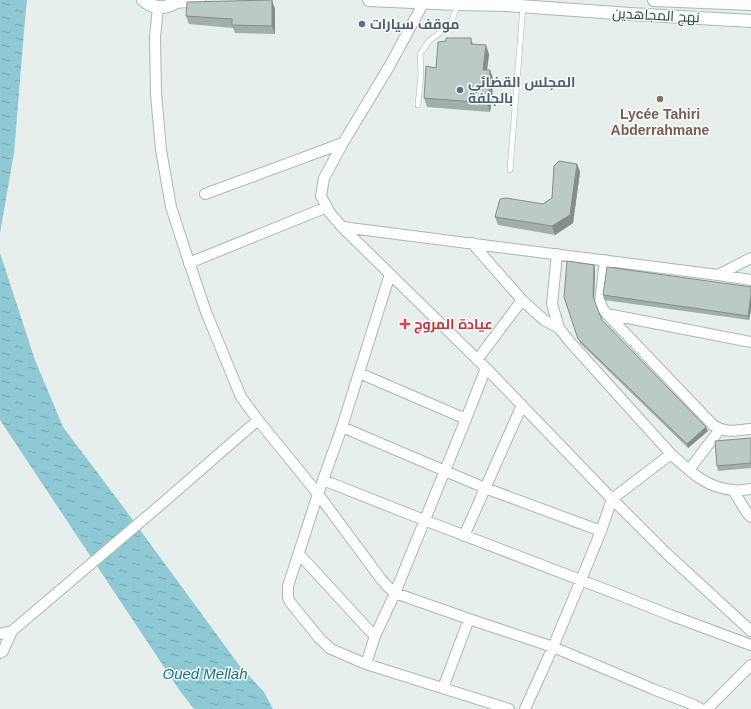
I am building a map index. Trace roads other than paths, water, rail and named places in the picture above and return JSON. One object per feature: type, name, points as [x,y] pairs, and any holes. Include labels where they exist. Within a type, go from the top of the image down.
[{"type":"main road","points":[[143,0],[152,6],[158,7],[164,7],[177,1],[199,0]]},
{"type":"main road","name":"نهج المجاهدين","points":[[369,0],[506,5],[751,21]]},
{"type":"main road","name":"نهج المجاهدين","points":[[654,0],[720,1],[751,4]]},
{"type":"street","points":[[424,2],[390,65],[343,143],[324,178],[321,196],[330,213],[342,227],[486,368],[665,552],[751,631]]},
{"type":"street","points":[[158,7],[155,37],[156,94],[161,150],[171,207],[206,312],[241,397],[258,420],[318,494],[381,579],[395,593],[553,647],[701,709]]},
{"type":"street","points":[[205,194],[343,143]]},
{"type":"street","points":[[189,263],[327,207]]},
{"type":"street","points":[[342,227],[751,280]]},
{"type":"street","points":[[472,243],[522,300],[544,320],[559,328]]},
{"type":"street","points":[[557,254],[552,304],[559,328],[570,342],[672,454],[689,470],[707,483],[722,488],[733,490],[751,489]]},
{"type":"street","points":[[718,275],[751,258]]},
{"type":"street","points":[[605,260],[600,303],[607,314],[708,419],[720,429],[728,431],[751,429]]},
{"type":"street","points":[[390,274],[342,427],[288,586],[288,597],[290,602],[320,639],[331,649],[366,664],[509,709]]},
{"type":"street","points":[[477,360],[522,300]]},
{"type":"street","points":[[607,314],[751,342]]},
{"type":"street","points":[[366,664],[375,636],[395,593],[486,368]]},
{"type":"street","points":[[359,373],[466,419]]},
{"type":"street","points":[[464,536],[522,405]]},
{"type":"street","points":[[0,653],[3,651],[12,631],[258,420]]},
{"type":"street","points":[[342,427],[485,488],[601,531]]},
{"type":"street","points":[[689,470],[720,429]]},
{"type":"street","points":[[526,709],[581,580],[612,499],[672,454]]},
{"type":"street","points":[[324,480],[464,536],[670,615],[751,644]]},
{"type":"street","points":[[733,490],[751,517]]},
{"type":"street","points":[[299,554],[375,636]]},
{"type":"street","points":[[443,688],[469,619]]},
{"type":"street","points":[[0,634],[12,631]]},
{"type":"street","points":[[707,709],[751,665]]},
{"type":"lane","points":[[418,105],[421,75],[420,54],[429,41],[450,25],[458,4]]},
{"type":"lane","points":[[510,170],[523,6]]},
{"type":"water","points":[[0,0],[27,0],[14,153],[0,233]]},
{"type":"water","name":"Oued Mellah","points":[[0,253],[35,360],[63,427],[239,665],[264,692],[273,709],[194,709],[180,691],[0,420]]},
{"type":"place","name":"موقف سيارات","points":[[362,24]]},
{"type":"place","name":"المجلس القضائي بالجلفة","points":[[460,90]]},
{"type":"place","name":"Lycée Tahiri Abderrahmane","points":[[660,99]]},
{"type":"place","name":"عيادة المروج","points":[[405,324]]}]
